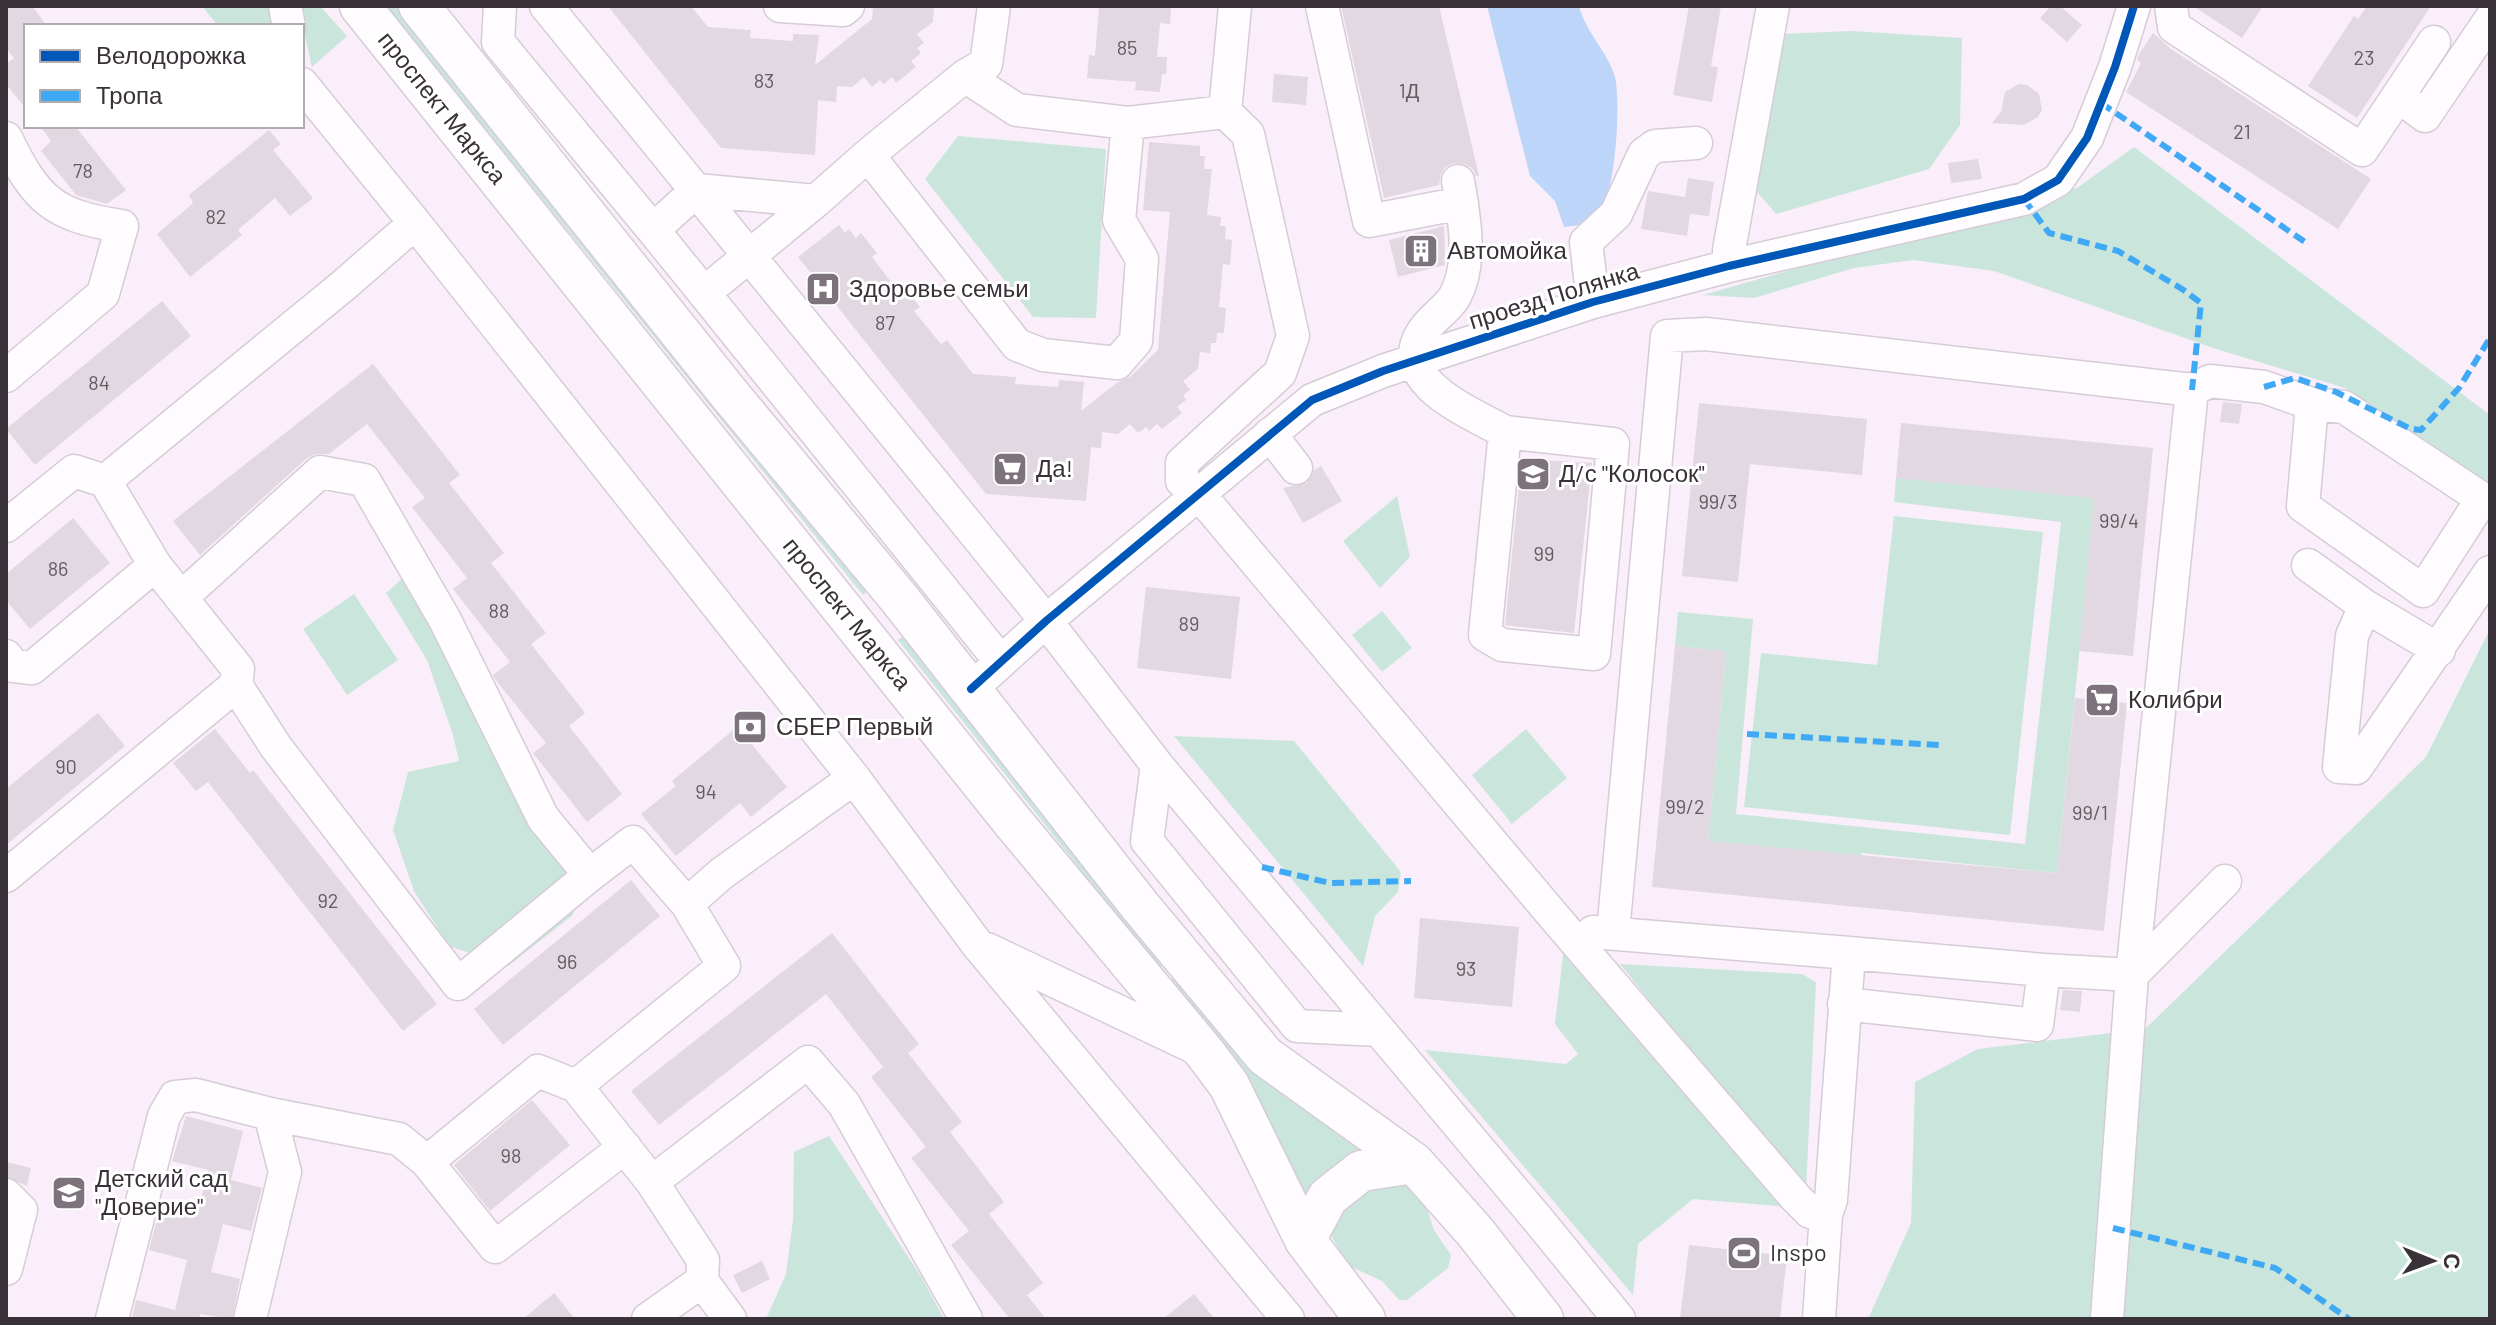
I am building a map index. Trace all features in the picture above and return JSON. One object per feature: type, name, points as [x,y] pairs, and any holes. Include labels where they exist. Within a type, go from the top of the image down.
[{"type":"main road","name":"проспект Маркса","points":[[360,6],[1058,878],[1205,1053],[1229,1085],[1305,1240],[1362,1317]]},
{"type":"main road","name":"проспект Маркса","points":[[419,6],[740,407],[898,597],[1095,849],[1265,1056],[1414,1163],[1476,1233],[1543,1319]]},
{"type":"main road","points":[[566,263],[602,235]]},
{"type":"main road","points":[[860,629],[898,597]]},
{"type":"main road","points":[[1305,1240],[1328,1197],[1361,1171],[1414,1163]]},
{"type":"street","points":[[500,6],[498,42],[1001,662]]},
{"type":"street","points":[[546,6],[1046,621],[1157,765],[1619,1319]]},
{"type":"street","points":[[780,6],[843,10],[848,6]]},
{"type":"street","points":[[704,293],[965,76],[986,64],[994,6]]},
{"type":"street","points":[[1225,112],[1235,6]]},
{"type":"street","points":[[1322,6],[1369,221],[1460,192],[1466,255],[1455,295],[1420,334],[1415,361],[1421,378],[1440,395],[1505,432],[1613,444],[1594,654],[1502,645],[1485,635],[1505,432]]},
{"type":"street","points":[[1729,266],[1729,250],[1773,6]]},
{"type":"street","name":"проезд Полянка","points":[[971,689],[1046,621],[1312,400],[1383,371],[1593,302],[1729,266],[2024,199],[2058,180],[2087,138],[2115,67],[2134,6]]},
{"type":"street","points":[[2171,6],[2174,27],[2362,150],[2434,42]]},
{"type":"street","points":[[2398,96],[2425,116],[2490,20]]},
{"type":"street","points":[[965,76],[1017,110],[1128,123],[1225,112]]},
{"type":"street","points":[[304,86],[854,778],[977,944],[1288,1319]]},
{"type":"street","points":[[1225,112],[1248,134],[1293,336],[1280,373],[1182,463],[1182,481],[1198,493],[1568,933],[1796,1198],[1810,1212],[1826,1214]]},
{"type":"street","points":[[868,155],[1017,345],[1043,355],[1117,363],[1136,341],[1142,259],[1119,220],[1128,123]]},
{"type":"street","points":[[6,138],[21,169],[51,206],[86,221],[122,226],[103,294],[6,376]]},
{"type":"street","points":[[1593,302],[1586,242],[1616,214],[1644,154],[1655,146],[1696,143]]},
{"type":"street","points":[[653,230],[697,190],[816,201]]},
{"type":"street","points":[[105,481],[415,223]]},
{"type":"street","points":[[1613,933],[1667,336],[1706,334],[2192,390],[2210,381],[2264,387],[2312,404],[2344,407],[2486,502],[2423,591],[2303,506],[2312,404]]},
{"type":"street","points":[[2107,1319],[2132,975],[2192,390]]},
{"type":"street","points":[[1270,434],[1296,468]]},
{"type":"street","points":[[6,526],[74,471],[105,481],[155,565],[238,669],[236,685],[276,747],[458,984],[633,842],[687,904],[724,966],[576,1086]]},
{"type":"street","points":[[182,597],[320,472],[364,480],[445,620],[543,818],[590,875]]},
{"type":"street","points":[[6,656],[13,666],[32,668],[155,565]]},
{"type":"street","points":[[2308,565],[2365,606],[2439,650]]},
{"type":"street","points":[[2365,606],[2352,636],[2339,767],[2356,768],[2490,572]]},
{"type":"street","points":[[6,876],[236,685]]},
{"type":"street","points":[[1157,765],[1147,841],[1297,1026],[1379,1030]]},
{"type":"street","points":[[687,904],[721,874],[854,778]]},
{"type":"street","points":[[1568,933],[1613,933],[2132,975],[2225,881]]},
{"type":"street","points":[[977,944],[1205,1053]]},
{"type":"street","points":[[1819,1319],[1849,953]]},
{"type":"street","points":[[1844,1004],[2037,1025],[2044,970]]},
{"type":"street","points":[[652,1182],[808,1062],[844,1104],[966,1319]]},
{"type":"street","points":[[427,1162],[538,1071],[576,1086],[652,1182],[703,1260],[702,1281],[730,1319]]},
{"type":"street","points":[[112,1319],[164,1116],[175,1097],[196,1095],[270,1114],[399,1139],[427,1162],[495,1247],[625,1147]]},
{"type":"street","points":[[250,1319],[285,1172],[270,1114]]},
{"type":"street","points":[[6,1195],[21,1210],[6,1269]]},
{"type":"street","points":[[648,1319],[702,1281]]},
{"type":"green space","points":[[202,6],[271,6],[275,24],[216,24]]},
{"type":"green space","points":[[298,6],[320,6],[347,36],[312,67]]},
{"type":"green space","points":[[386,6],[403,6],[873,585],[863,595]]},
{"type":"green space","points":[[1852,31],[1962,38],[1960,125],[1929,169],[1776,214],[1751,185],[1778,34]]},
{"type":"green space","points":[[958,136],[1106,149],[1096,318],[1033,317],[925,179]]},
{"type":"green space","points":[[2134,147],[2490,415],[2490,486],[2345,388],[2219,350],[1994,271],[1913,260],[1854,268],[1754,298],[1703,295],[2077,188]]},
{"type":"green space","points":[[1896,478],[2095,498],[2057,873],[1861,853],[1855,906],[1833,853],[1708,841],[1726,651],[1675,646],[1678,612],[1753,619],[1736,814],[2025,844],[2061,522],[1894,502]]},
{"type":"green space","points":[[1397,496],[1410,557],[1380,588],[1343,541]]},
{"type":"green space","points":[[1894,516],[2043,532],[2010,835],[1744,807],[1761,653],[1877,665]]},
{"type":"green space","points":[[404,577],[576,870],[573,915],[508,966],[449,946],[414,891],[393,830],[408,772],[459,761],[427,660],[386,593]]},
{"type":"green space","points":[[354,594],[398,660],[347,695],[303,629]]},
{"type":"green space","points":[[1382,611],[1412,648],[1382,672],[1352,635]]},
{"type":"green space","points":[[2490,629],[2490,1319],[1868,1319],[1911,1223],[1915,1082],[1978,1049],[2145,1029],[2426,757]]},
{"type":"green space","points":[[904,636],[1166,963],[1159,968],[898,640]]},
{"type":"green space","points":[[1526,729],[1567,778],[1512,824],[1472,775]]},
{"type":"green space","points":[[1174,736],[1294,741],[1401,872],[1398,892],[1375,916],[1363,966]]},
{"type":"green space","points":[[1564,947],[1788,1207],[1693,1199],[1638,1244],[1633,1295],[1425,1050],[1566,1064],[1578,1054],[1555,1024]]},
{"type":"green space","points":[[1620,964],[1802,974],[1816,982],[1806,1190],[1799,1185]]},
{"type":"green space","points":[[1176,975],[1372,1154],[1332,1168],[1318,1180],[1305,1200],[1250,1080],[1170,980]]},
{"type":"green space","points":[[829,1136],[922,1278],[944,1319],[766,1319],[786,1274],[793,1220],[794,1152]]},
{"type":"green space","points":[[1405,1183],[1425,1202],[1434,1230],[1451,1255],[1448,1268],[1407,1300],[1399,1300],[1382,1281],[1347,1265],[1329,1231],[1344,1209],[1360,1195],[1379,1187]]},
{"type":"water","points":[[1487,6],[1579,6],[1612,68],[1617,89],[1613,170],[1604,205],[1598,215],[1586,222],[1564,227],[1555,201],[1530,176]]},
{"type":"building","points":[[6,6],[32,6],[46,24],[24,24],[24,106],[6,84],[6,64],[14,58],[6,48]]},
{"type":"building","points":[[608,6],[691,6],[708,27],[751,30],[750,38],[793,41],[793,34],[819,35],[815,65],[872,19],[873,6],[934,6],[933,22],[917,34],[924,43],[917,48],[921,53],[911,61],[916,67],[896,83],[892,77],[884,84],[880,80],[872,87],[864,77],[852,87],[837,86],[836,102],[818,100],[815,155],[721,148]]},
{"type":"building","points":[[1099,6],[1171,6],[1170,24],[1160,23],[1157,57],[1167,57],[1160,92],[1135,90],[1136,82],[1087,78],[1089,55],[1095,56]]},
{"type":"building","points":[[1341,6],[1439,6],[1479,176],[1465,164],[1454,163],[1445,167],[1439,185],[1384,198]]},
{"type":"building","points":[[1689,6],[1721,6],[1711,66],[1718,67],[1712,102],[1673,95]]},
{"type":"building","points":[[2051,6],[2060,6],[2082,25],[2067,42],[2040,18]]},
{"type":"building","points":[[2193,6],[2263,6],[2242,38]]},
{"type":"building","points":[[2367,6],[2431,6],[2357,118],[2308,86],[2354,16],[2358,19]]},
{"type":"building","points":[[2153,33],[2171,49],[2371,179],[2338,229],[2126,92],[2141,63],[2137,60],[2139,54]]},
{"type":"building","points":[[1274,74],[1308,77],[1306,105],[1272,102]]},
{"type":"building","points":[[2019,84],[2027,85],[2039,94],[2042,110],[2038,117],[2024,125],[1992,123],[2001,112],[2005,92]]},
{"type":"building","points":[[41,128],[77,128],[126,190],[107,204],[76,195],[41,151],[51,141]]},
{"type":"building","points":[[269,130],[281,144],[273,150],[313,198],[290,216],[275,198],[238,230],[242,235],[190,277],[157,234],[193,203],[189,195]]},
{"type":"building","points":[[1149,142],[1200,146],[1200,156],[1205,156],[1204,169],[1212,169],[1207,215],[1221,217],[1220,226],[1226,226],[1225,239],[1232,240],[1230,265],[1223,264],[1219,307],[1226,308],[1224,333],[1217,333],[1210,353],[1200,352],[1198,369],[1183,381],[1190,390],[1183,395],[1186,400],[1177,407],[1182,413],[1162,429],[1157,424],[1149,431],[1146,427],[1138,433],[1130,424],[1118,434],[1102,432],[1101,448],[1091,447],[1086,501],[986,494],[798,257],[839,225],[845,233],[849,229],[856,238],[861,233],[877,253],[872,257],[898,291],[904,287],[920,307],[914,311],[941,344],[947,340],[973,374],[1016,377],[1015,384],[1058,387],[1059,380],[1084,382],[1081,411],[1118,382],[1131,376],[1158,350],[1170,212],[1143,210]]},
{"type":"building","points":[[1978,159],[1982,179],[1951,183],[1948,163]]},
{"type":"building","points":[[1688,178],[1714,182],[1709,216],[1690,214],[1687,236],[1641,229],[1648,191],[1685,197]]},
{"type":"building","name":"Автомойка","points":[[1444,226],[1445,265],[1398,277],[1389,240]]},
{"type":"building","points":[[162,301],[191,336],[35,465],[6,429]]},
{"type":"building","points":[[373,364],[460,475],[449,483],[504,553],[491,563],[546,633],[531,644],[585,713],[569,726],[622,794],[587,822],[533,753],[546,743],[493,675],[510,662],[453,589],[467,578],[412,507],[425,498],[367,424],[329,454],[315,454],[307,458],[200,555],[173,521]]},
{"type":"building","points":[[2223,402],[2242,404],[2239,424],[2220,422]]},
{"type":"building","points":[[1699,403],[1867,419],[1862,475],[1750,464],[1738,582],[1682,576]]},
{"type":"building","points":[[1901,423],[2153,448],[2133,656],[2079,651],[2094,498],[1896,478]]},
{"type":"building","points":[[1541,460],[1592,463],[1574,633],[1505,625],[1521,465],[1524,461],[1541,463]]},
{"type":"building","points":[[1321,466],[1342,501],[1303,523],[1283,488],[1307,483],[1314,470]]},
{"type":"building","points":[[73,518],[110,563],[30,629],[6,600],[6,574]]},
{"type":"building","points":[[1146,587],[1240,597],[1231,679],[1137,668]]},
{"type":"building","points":[[1675,646],[1726,651],[1708,841],[2057,873],[2075,698],[2127,703],[2104,931],[1652,887]]},
{"type":"building","points":[[98,713],[125,746],[6,845],[6,789]]},
{"type":"building","points":[[749,717],[761,732],[749,741],[787,787],[751,817],[740,803],[676,856],[641,814],[676,786],[672,781]]},
{"type":"building","points":[[215,729],[250,773],[253,770],[437,1004],[403,1031],[208,782],[196,791],[173,763]]},
{"type":"building","points":[[631,880],[660,916],[503,1045],[474,1009]]},
{"type":"building","points":[[1420,918],[1519,927],[1512,1007],[1414,998]]},
{"type":"building","points":[[832,933],[919,1044],[908,1053],[962,1122],[950,1132],[1004,1202],[989,1214],[1043,1283],[1027,1295],[1046,1319],[1010,1319],[951,1245],[969,1231],[911,1158],[926,1147],[871,1077],[883,1067],[826,994],[659,1125],[631,1091]]},
{"type":"building","points":[[2063,990],[2082,991],[2080,1012],[2060,1010]]},
{"type":"building","points":[[532,1100],[570,1145],[490,1211],[454,1165]]},
{"type":"building","points":[[186,1116],[243,1131],[231,1180],[262,1188],[251,1231],[223,1224],[211,1272],[240,1279],[232,1319],[200,1314],[199,1319],[132,1319],[136,1300],[175,1310],[187,1260],[149,1250],[160,1207],[197,1216],[208,1170],[172,1161]]},
{"type":"building","points":[[6,1162],[31,1168],[27,1186],[6,1177]]},
{"type":"building","points":[[1689,1245],[1787,1256],[1780,1319],[1680,1319]]},
{"type":"building","points":[[762,1261],[770,1279],[742,1293],[733,1275]]},
{"type":"building","points":[[554,1293],[575,1319],[523,1319]]},
{"type":"building","points":[[1194,1294],[1215,1319],[1163,1319]]},
{"type":"marked path","points":[[2101,103],[2308,244]]},
{"type":"marked path","points":[[2024,199],[2049,233],[2118,251],[2201,303],[2192,390]]},
{"type":"marked path","points":[[2264,387],[2295,378],[2336,392],[2411,429],[2421,430],[2459,388],[2490,338]]},
{"type":"marked path","points":[[1747,734],[1939,745]]},
{"type":"marked path","points":[[1262,867],[1330,883],[1411,881]]},
{"type":"marked path","points":[[2113,1228],[2275,1268],[2349,1319]]},
{"type":"cycle path","points":[[971,689],[1046,621],[1312,400],[1383,371],[1593,302],[1729,266],[2024,199],[2058,180],[2087,138],[2115,67],[2134,6]]},
{"type":"place","name":"Автомойка","points":[[1421,251]]},
{"type":"place","name":"Здоровье семьи","points":[[823,289]]},
{"type":"place","name":"Да!","points":[[1010,469]]},
{"type":"place","name":"Д/с \"Колосок\"","points":[[1533,474]]},
{"type":"place","name":"Колибри","points":[[2102,700]]},
{"type":"place","name":"СБЕР Первый","points":[[750,727]]},
{"type":"place","name":"Детский сад \"Доверие\"","points":[[69,1193]]},
{"type":"place","name":"Inspo","points":[[1744,1253]]}]
